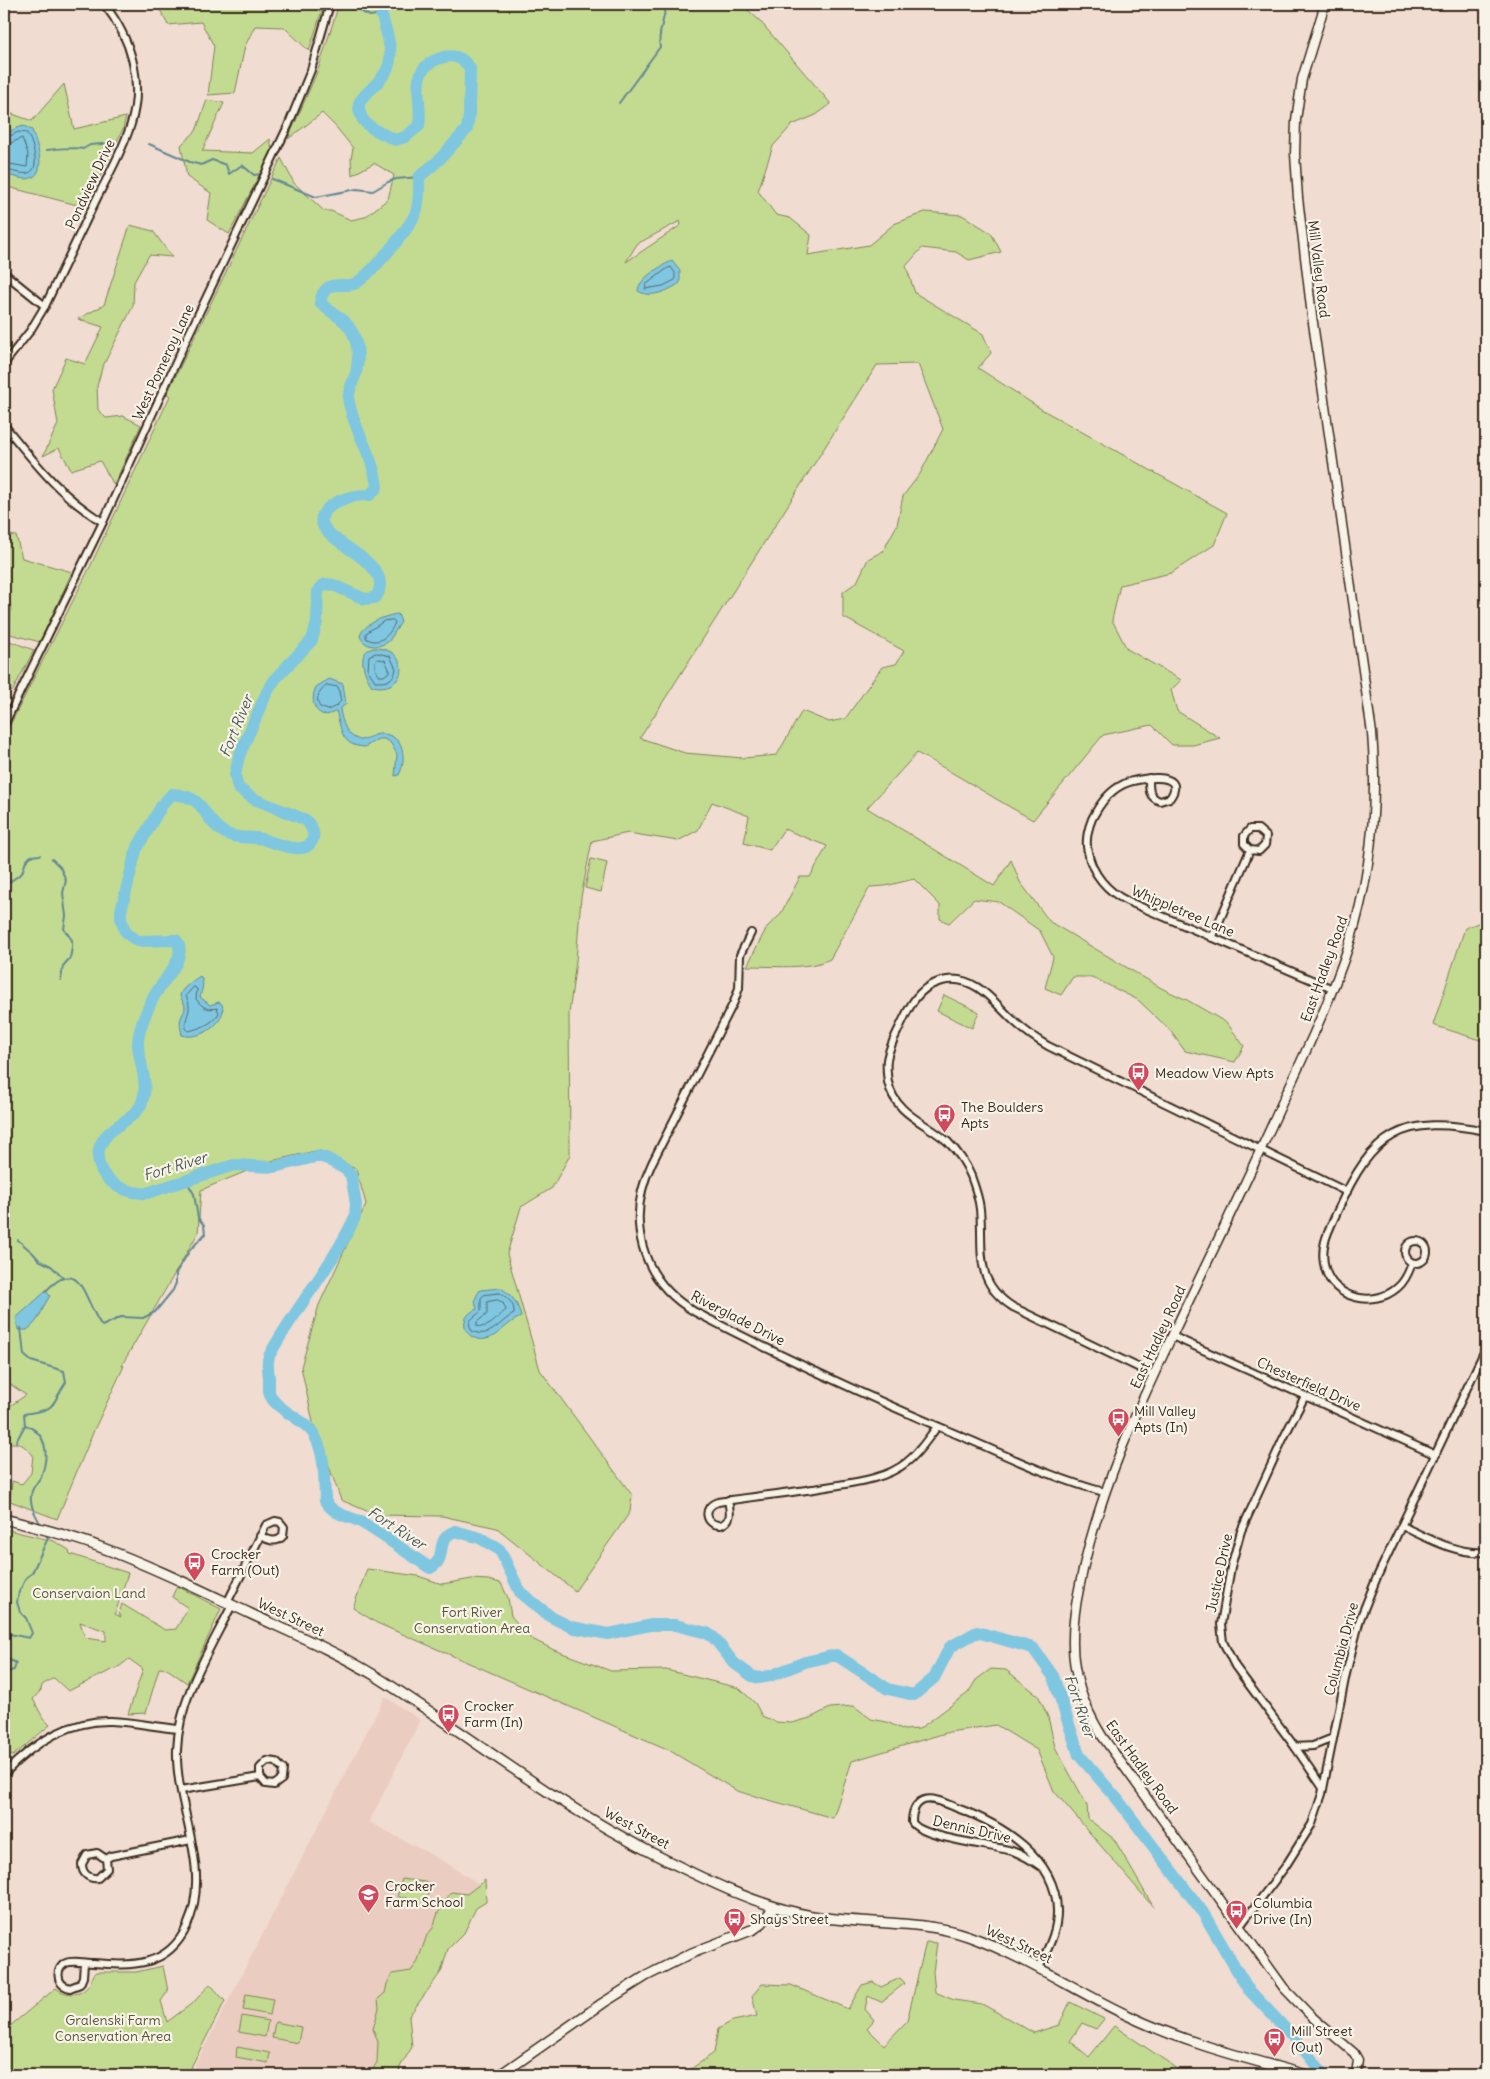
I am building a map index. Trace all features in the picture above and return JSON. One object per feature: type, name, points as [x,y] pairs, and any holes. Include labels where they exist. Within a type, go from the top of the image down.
[{"type":"main road","name":"West Street","points":[[4,1519],[49,1530],[133,1560],[324,1648],[369,1672],[536,1784],[617,1834],[669,1861],[774,1907],[833,1919],[915,1925],[947,1930],[991,1945],[1152,2026],[1192,2042],[1293,2073],[1306,2075]]},
{"type":"main road","points":[[500,2075],[540,2045],[626,1988],[677,1960],[754,1929],[762,1923],[774,1907]]},
{"type":"street","name":"Pondview Drive","points":[[4,364],[30,331],[45,306],[131,125],[135,106],[134,66],[129,46],[118,22],[104,4]]},
{"type":"street","name":"West Pomeroy Lane","points":[[4,725],[103,522],[188,336],[288,126],[311,70],[330,4]]},
{"type":"street","name":"Mill Valley Road","points":[[1325,4],[1302,78],[1296,120],[1295,154],[1298,198],[1311,306],[1343,540]]},
{"type":"street","points":[[4,273],[45,306]]},
{"type":"street","points":[[4,425],[51,482],[87,512],[103,522]]},
{"type":"street","name":"East Hadley Road","points":[[1343,540],[1372,733],[1376,796],[1371,844],[1358,910],[1350,942],[1333,989],[1123,1442],[1104,1492],[1085,1563],[1074,1618],[1073,1650],[1080,1689],[1090,1715],[1106,1742],[1290,1996],[1354,2053],[1358,2060],[1356,2075]]},
{"type":"street","name":"Whippletree Lane","points":[[1149,778],[1153,797],[1160,801],[1170,798],[1173,789],[1170,781],[1162,777],[1134,779],[1111,792],[1101,803],[1093,817],[1087,835],[1087,849],[1091,863],[1106,886],[1121,899],[1333,989]]},
{"type":"street","points":[[1212,938],[1250,850]]},
{"type":"street","name":"Riverglade Drive","points":[[751,933],[740,958],[737,996],[642,1185],[638,1223],[645,1254],[660,1282],[674,1298],[688,1309],[832,1380],[937,1427],[1046,1472],[1104,1492]]},
{"type":"street","points":[[1154,1375],[1013,1307],[998,1296],[988,1280],[981,1261],[980,1204],[968,1170],[948,1142],[901,1108],[890,1090],[886,1069],[888,1054],[913,1001],[924,989],[934,983],[962,980],[983,991],[1022,1028],[1048,1046],[1346,1192]]},
{"type":"street","points":[[1412,1263],[1401,1285],[1391,1293],[1381,1297],[1365,1299],[1352,1296],[1334,1284],[1326,1271],[1324,1245],[1346,1192],[1371,1152],[1397,1133],[1413,1127],[1433,1124],[1486,1130]]},
{"type":"street","name":"Chesterfield Drive","points":[[1172,1336],[1436,1455]]},
{"type":"street","name":"Columbia Drive","points":[[1240,1926],[1281,1872],[1311,1826],[1323,1788],[1360,1619],[1372,1588],[1486,1348]]},
{"type":"street","name":"Justice Drive","points":[[1305,1396],[1241,1531],[1231,1567],[1221,1624],[1223,1642],[1235,1666],[1323,1788]]},
{"type":"street","points":[[728,1500],[729,1520],[721,1525],[712,1523],[707,1515],[709,1507],[716,1502],[728,1500],[866,1481],[907,1462],[937,1427]]},
{"type":"street","points":[[1402,1526],[1456,1549],[1486,1552]]},
{"type":"street","points":[[84,1963],[83,1977],[80,1984],[72,1988],[62,1984],[58,1976],[62,1966],[69,1962],[138,1965],[156,1958],[176,1942],[187,1927],[194,1900],[195,1868],[177,1765],[179,1729],[190,1690],[260,1536]]},
{"type":"street","points":[[4,1774],[27,1752],[50,1736],[79,1725],[113,1722],[179,1729]]},
{"type":"street","points":[[1295,1747],[1313,1746],[1333,1738]]},
{"type":"street","points":[[181,1790],[260,1777]]},
{"type":"street","name":"Dennis Drive","points":[[1039,1968],[1051,1939],[1057,1916],[1054,1892],[1043,1868],[1033,1854],[1022,1843],[980,1818],[935,1800],[923,1801],[916,1806],[912,1820],[920,1830],[938,1836],[1012,1851],[1043,1868]]},
{"type":"street","points":[[106,1859],[116,1854],[191,1840]]},
{"type":"street","points":[[97,1853],[106,1859],[107,1867],[102,1876],[91,1878],[83,1871],[82,1862],[88,1854],[97,1853]]},
{"type":"shaded area","name":"Crocker Farm School","points":[[385,1697],[420,1720],[369,1822],[445,1862],[480,1885],[376,2075],[190,2075]]},
{"type":"green space","points":[[157,4],[324,4],[309,51],[284,27],[255,26],[245,46],[235,93],[208,95],[214,46],[201,22],[168,25]]},
{"type":"green space","points":[[339,4],[741,4],[759,20],[831,104],[816,115],[792,125],[773,146],[758,191],[776,215],[790,218],[811,235],[808,255],[869,245],[894,224],[925,212],[962,215],[991,233],[1001,252],[969,260],[956,252],[922,248],[906,266],[915,293],[983,334],[991,353],[978,368],[1041,409],[1227,513],[1214,545],[1171,573],[1120,585],[1112,620],[1127,649],[1181,680],[1171,690],[1177,711],[1220,738],[1193,745],[1172,745],[1152,725],[1103,735],[1033,820],[917,753],[867,808],[994,886],[1011,860],[1020,882],[1050,922],[1163,989],[1187,1000],[1227,1023],[1244,1046],[1235,1062],[1185,1051],[1169,1029],[1138,1000],[1092,977],[1073,977],[1061,995],[1045,988],[1053,957],[1040,931],[999,902],[974,899],[949,923],[940,919],[940,905],[914,879],[885,886],[870,887],[830,959],[811,965],[800,966],[747,966],[767,927],[780,915],[800,877],[810,877],[827,846],[784,829],[770,850],[744,843],[749,816],[712,802],[698,830],[678,841],[628,833],[592,841],[581,897],[576,961],[569,1014],[570,1155],[552,1188],[521,1207],[507,1254],[540,1370],[632,1495],[630,1512],[575,1591],[497,1528],[442,1516],[376,1515],[341,1500],[313,1422],[301,1367],[319,1305],[366,1204],[356,1169],[315,1151],[271,1161],[201,1190],[198,1233],[122,1365],[124,1366],[95,1428],[57,1519],[10,1501],[12,1481],[22,1484],[31,1473],[33,1455],[17,1443],[4,1446],[4,1410],[26,1395],[4,1380],[4,737],[90,567],[170,396],[167,394],[281,158],[294,183],[324,211],[331,211],[351,220],[365,217],[388,199],[394,175],[374,163],[352,175],[351,159],[353,148],[322,113],[288,139],[318,70]],"holes":[[[680,221],[681,225],[626,262],[637,244]],[[918,364],[943,429],[920,474],[903,496],[897,525],[883,551],[868,559],[857,582],[843,592],[843,617],[904,651],[896,664],[882,667],[845,719],[829,722],[802,711],[777,755],[743,758],[685,753],[640,738],[877,365]]]},
{"type":"green space","points":[[64,84],[74,129],[126,117],[123,129],[85,207],[4,186],[4,111],[32,121]]},
{"type":"green space","points":[[207,100],[224,103],[202,151],[253,153],[270,139],[272,151],[229,234],[207,220],[211,193],[187,177],[181,145],[196,131]]},
{"type":"green space","points":[[130,225],[153,231],[172,257],[149,255],[134,282],[133,306],[102,368],[97,386],[98,410],[106,418],[123,416],[141,425],[114,485],[100,461],[71,470],[59,448],[43,456],[58,424],[52,389],[66,358],[85,364],[103,327],[78,319],[104,305]]},
{"type":"green space","points":[[4,534],[16,536],[22,558],[72,572],[40,642],[10,634],[11,607],[4,597]]},
{"type":"green space","points":[[4,639],[34,650],[12,692],[4,688]]},
{"type":"green space","points":[[591,859],[607,863],[601,892],[585,888]]},
{"type":"green space","points":[[1486,920],[1486,1042],[1433,1025],[1465,928]]},
{"type":"green space","points":[[944,995],[979,1012],[972,1028],[937,1011]]},
{"type":"green space","name":"Conservaion Land","points":[[4,1529],[54,1541],[69,1550],[70,1554],[128,1573],[115,1614],[121,1617],[119,1613],[122,1604],[165,1630],[176,1629],[188,1608],[172,1597],[177,1586],[221,1609],[187,1683],[167,1669],[159,1668],[146,1713],[128,1714],[143,1669],[129,1659],[120,1666],[68,1691],[54,1678],[42,1685],[41,1690],[33,1699],[43,1718],[50,1725],[13,1756],[11,1755],[4,1763]],"holes":[[[80,1622],[106,1631],[106,1641],[85,1638]]]},
{"type":"green space","name":"Fort River Conservation Area","points":[[367,1569],[418,1576],[442,1584],[472,1579],[501,1583],[508,1598],[511,1616],[530,1638],[554,1650],[611,1671],[666,1670],[739,1688],[755,1703],[762,1716],[776,1722],[792,1723],[810,1718],[830,1708],[854,1706],[871,1719],[887,1722],[904,1730],[919,1729],[968,1693],[976,1680],[991,1669],[1006,1670],[1038,1695],[1048,1717],[1055,1747],[1087,1805],[1088,1819],[1114,1839],[1154,1908],[1054,1791],[1037,1750],[996,1725],[949,1732],[852,1761],[833,1818],[737,1791],[667,1749],[377,1623],[353,1608]]},
{"type":"green space","points":[[402,1879],[432,1883],[425,1904],[423,1905],[408,1898],[397,1897]]},
{"type":"green space","points":[[485,1880],[486,1902],[476,1908],[464,1933],[448,1949],[441,1972],[409,2016],[412,2047],[400,2067],[399,2075],[370,2075],[377,2062],[378,2042],[373,2029],[379,2008],[378,1999],[385,1993],[392,1974],[411,1971],[417,1963],[427,1935],[433,1928],[438,1913],[451,1892],[467,1894]]},
{"type":"green space","points":[[926,1942],[937,1943],[933,1972],[935,1992],[954,2000],[982,2004],[1034,2033],[1059,2025],[1070,2002],[1104,2019],[1096,2029],[1082,2023],[1070,2041],[1089,2057],[1114,2026],[1178,2069],[1191,2075],[686,2075],[688,2071],[714,2053],[718,2029],[733,2021],[757,2016],[752,1996],[762,1984],[791,1985],[848,2009],[862,1985],[873,1982],[881,1987],[900,1978],[905,1983],[881,2002],[868,1996],[865,2009],[874,2020],[867,2028],[884,2045],[907,2021]]},
{"type":"green space","name":"Gralenski Farm Conservation Area","points":[[163,1966],[168,1991],[161,2001],[167,2022],[194,2002],[210,1984],[225,2001],[187,2075],[4,2075],[4,2031],[56,1988],[64,1993],[78,1993],[86,1989],[97,1972],[136,1972]]},
{"type":"green space","points":[[246,1994],[273,1999],[270,2015],[243,2010]]},
{"type":"green space","points":[[242,2016],[268,2021],[265,2037],[239,2032]]},
{"type":"green space","points":[[275,2022],[301,2027],[298,2043],[272,2038]]},
{"type":"green space","points":[[237,2047],[270,2053],[268,2063],[236,2057]]},
{"type":"water","points":[[24,126],[32,130],[40,158],[38,172],[34,177],[27,179],[4,174],[4,135]]},
{"type":"water","points":[[672,261],[680,271],[680,283],[670,289],[654,294],[638,291],[639,286],[646,277]]},
{"type":"water","points":[[398,614],[401,622],[389,641],[373,646],[362,640],[360,636],[362,632],[370,624],[381,618]]},
{"type":"water","points":[[375,648],[387,650],[395,655],[400,662],[401,670],[399,677],[393,683],[384,687],[372,686],[364,670],[363,658],[365,653]]},
{"type":"water","points":[[329,679],[343,684],[346,704],[340,709],[344,723],[351,735],[360,740],[377,734],[390,735],[399,743],[402,749],[403,762],[399,775],[395,776],[397,754],[390,742],[378,739],[365,747],[351,744],[341,731],[336,711],[324,715],[316,710],[313,699],[316,687]]},
{"type":"water","points":[[200,976],[203,983],[200,997],[210,1005],[219,1002],[222,1004],[221,1018],[211,1029],[204,1033],[189,1036],[182,1035],[180,1022],[185,1007],[180,996],[182,990]]},
{"type":"water","points":[[501,1288],[514,1300],[521,1317],[490,1338],[479,1339],[473,1337],[465,1329],[465,1323],[470,1313],[477,1309],[475,1301],[478,1292],[480,1290]]},
{"type":"water","points":[[46,1291],[50,1296],[36,1322],[27,1330],[18,1330],[16,1318]]},
{"type":"waterway","points":[[364,4],[362,12],[370,16],[381,14]]},
{"type":"waterway","name":"Fort River","points":[[379,4],[389,41],[390,60],[383,76],[359,103],[362,118],[370,127],[395,140],[405,137],[419,126],[418,86],[424,68],[432,62],[452,56],[462,60],[470,68],[467,129],[439,160],[419,177],[418,204],[413,219],[371,271],[356,283],[329,287],[323,294],[320,303],[345,322],[355,339],[358,353],[357,366],[350,391],[349,403],[355,424],[372,465],[377,487],[370,495],[353,497],[337,502],[327,509],[322,518],[324,527],[332,536],[369,564],[377,574],[380,585],[379,591],[374,598],[365,599],[333,585],[326,584],[322,586],[318,591],[317,622],[312,640],[276,678],[267,692],[239,756],[235,775],[238,788],[254,799],[306,820],[313,832],[312,841],[308,846],[302,848],[288,847],[257,838],[231,836],[215,825],[198,803],[184,796],[172,794],[162,805],[136,850],[121,911],[121,919],[125,931],[138,941],[176,940],[179,946],[179,953],[174,967],[152,1000],[139,1034],[138,1046],[145,1086],[143,1099],[135,1113],[109,1132],[104,1139],[98,1156],[100,1166],[110,1181],[119,1187],[137,1193],[147,1193],[234,1165],[274,1167],[319,1156],[345,1169],[351,1175],[356,1204],[355,1217],[336,1253],[269,1356],[269,1391],[275,1403],[302,1422],[313,1433],[320,1449],[324,1466],[325,1501],[329,1506],[333,1510],[370,1527],[430,1568],[439,1560],[442,1544],[448,1535],[455,1531],[480,1538],[500,1550],[520,1592],[551,1617],[571,1627],[608,1634],[651,1625],[675,1625],[707,1633],[714,1638],[734,1663],[752,1676],[759,1678],[770,1676],[805,1662],[836,1655],[888,1689],[914,1695],[934,1678],[950,1647],[977,1632],[1033,1648],[1053,1676],[1079,1755],[1118,1800],[1202,1911],[1248,1989],[1297,2041],[1324,2075]]},
{"type":"waterway","points":[[619,103],[660,47],[659,38],[665,9],[660,4]]},
{"type":"waterway","points":[[47,150],[83,149],[90,145],[113,143]]},
{"type":"waterway","points":[[149,144],[190,162],[201,165],[212,160],[226,165],[229,174],[242,165],[254,175],[261,174]]},
{"type":"waterway","points":[[272,179],[316,197],[357,189],[373,191],[396,179],[419,177]]},
{"type":"waterway","points":[[4,886],[22,873],[26,861],[31,856],[40,855]]},
{"type":"waterway","points":[[52,859],[60,867],[66,880],[63,893],[66,916],[64,929],[72,940],[70,958],[63,966],[61,980]]},
{"type":"waterway","points":[[45,1292],[57,1281],[67,1277],[75,1279],[81,1285],[102,1326],[121,1317],[143,1318],[155,1312],[173,1290],[176,1283],[176,1273],[190,1250],[205,1234],[204,1225],[198,1218],[194,1194],[186,1180]]},
{"type":"waterway","points":[[18,1240],[39,1260],[51,1266],[63,1277]]},
{"type":"waterway","points":[[21,1328],[24,1355],[31,1361],[64,1371],[66,1382],[48,1409],[24,1414],[25,1425],[38,1433],[44,1445],[45,1459],[42,1474],[31,1495],[33,1508],[41,1525]]},
{"type":"waterway","points":[[16,1442],[25,1425]]},
{"type":"waterway","points":[[4,1644],[10,1634],[29,1638],[32,1633],[26,1618],[20,1612],[17,1602],[19,1592],[26,1578],[32,1573],[48,1538],[45,1533]]},
{"type":"waterway","points":[[4,1657],[16,1663],[14,1670],[6,1672],[4,1670]]},
{"type":"place","name":"Meadow View Apts","points":[[1139,1092]]},
{"type":"place","name":"The Boulders Apts","points":[[945,1134]]},
{"type":"place","name":"Mill Valley Apts (In)","points":[[1118,1438]]},
{"type":"place","name":"Crocker Farm (Out)","points":[[195,1581]]},
{"type":"place","name":"Crocker Farm (In)","points":[[448,1733]]},
{"type":"place","name":"Crocker Farm School","points":[[369,1913]]},
{"type":"place","name":"Columbia Drive (In)","points":[[1237,1930]]},
{"type":"place","name":"Shays Street","points":[[734,1938]]},
{"type":"place","name":"Mill Street (Out)","points":[[1275,2058]]}]
